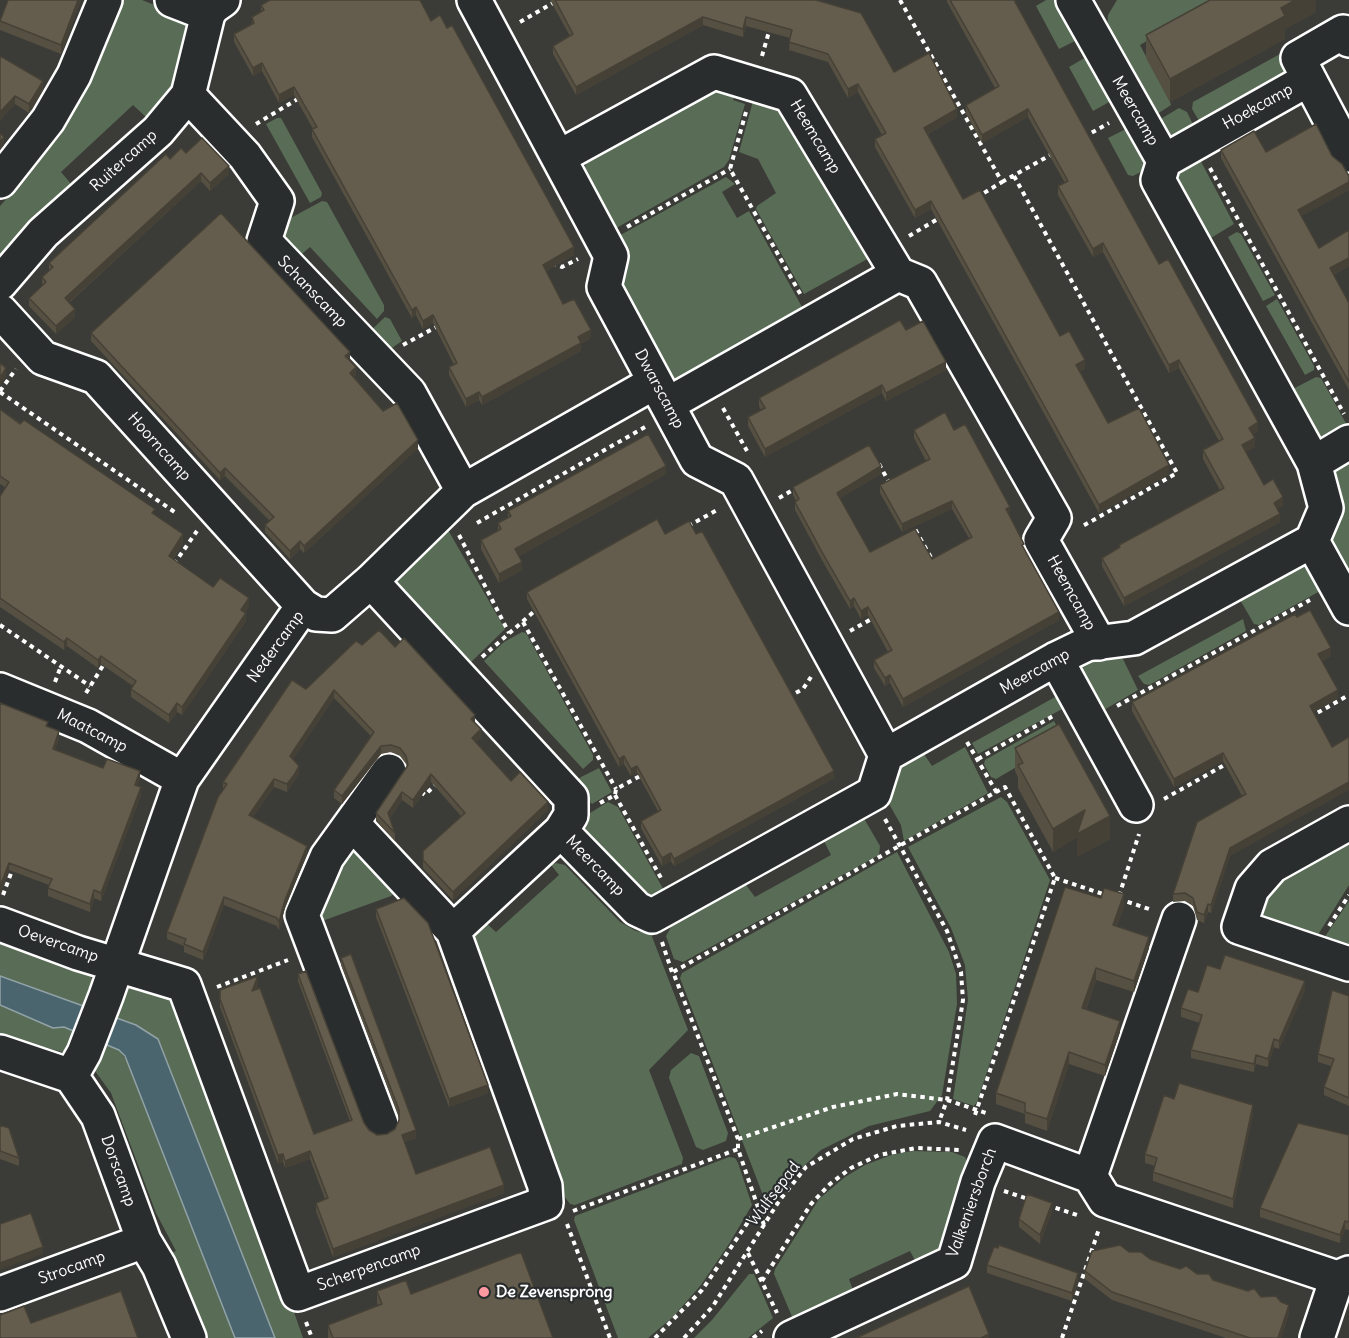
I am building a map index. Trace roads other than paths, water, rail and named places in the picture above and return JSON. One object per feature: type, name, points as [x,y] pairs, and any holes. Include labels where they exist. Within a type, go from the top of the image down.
[{"type":"street","points":[[0,181],[48,120],[74,75],[105,0]]},
{"type":"street","name":"Ruitercamp","points":[[0,283],[43,233],[158,131],[188,95],[215,7],[172,0]]},
{"type":"street","name":"Dwarscamp","points":[[474,0],[611,256],[604,287],[697,460],[736,480],[841,648],[886,755]]},
{"type":"street","name":"Meercamp","points":[[371,581],[571,798],[566,820],[637,909],[652,916],[874,793],[886,755],[1056,659],[1087,644],[1134,638],[1312,541],[1326,508],[1314,463],[1158,180],[1164,161],[1134,109],[1084,5]]},
{"type":"street","points":[[1310,79],[1298,58],[1343,32],[1349,40]]},
{"type":"street","name":"Heemcamp","points":[[559,157],[714,72],[790,95],[890,262],[920,283],[1054,518],[1041,540],[1099,643]]},
{"type":"street","name":"Hoekcamp","points":[[1164,161],[1310,79],[1349,155]]},
{"type":"street","name":"Schanscamp","points":[[188,95],[245,156],[277,201],[264,241],[409,393],[463,491]]},
{"type":"street","points":[[665,398],[815,321],[890,262]]},
{"type":"street","name":"Hoorncamp","points":[[0,311],[43,358],[96,377],[303,606]]},
{"type":"street","name":"Nedercamp","points":[[78,1064],[106,996],[182,779],[303,606],[316,614],[332,615],[371,581],[449,524],[463,491],[665,398]]},
{"type":"street","points":[[1314,463],[1349,442]]},
{"type":"street","points":[[1312,541],[1342,596]]},
{"type":"street","points":[[1056,659],[1139,808]]},
{"type":"street","name":"Maatcamp","points":[[0,690],[71,719],[182,779]]},
{"type":"street","points":[[381,1124],[302,915],[327,857],[389,771]]},
{"type":"street","points":[[453,931],[566,820]]},
{"type":"street","name":"Scherpencamp","points":[[117,963],[184,985],[298,1294],[546,1203],[545,1186],[453,931],[352,823]]},
{"type":"street","points":[[1349,824],[1272,866],[1252,889],[1239,927],[1349,964]]},
{"type":"street","points":[[1179,919],[1090,1176],[1105,1200],[1343,1276],[1317,1338]]},
{"type":"street","name":"Oevercamp","points":[[0,924],[78,953],[117,963]]},
{"type":"street","points":[[0,1052],[78,1064]]},
{"type":"street","name":"Dorscamp","points":[[78,1064],[144,1241],[159,1266],[189,1338]]},
{"type":"street","name":"Valkeniersborch","points":[[785,1328],[954,1262],[978,1182],[981,1140],[1090,1176]]},
{"type":"street","name":"Strocamp","points":[[0,1294],[144,1241]]},
{"type":"water","points":[[0,976],[136,1025],[158,1039],[275,1338],[235,1338],[125,1056],[119,1050],[64,1027],[53,1028],[0,1005]]},
{"type":"place","name":"De Zevensprong","points":[[484,1292]]}]
